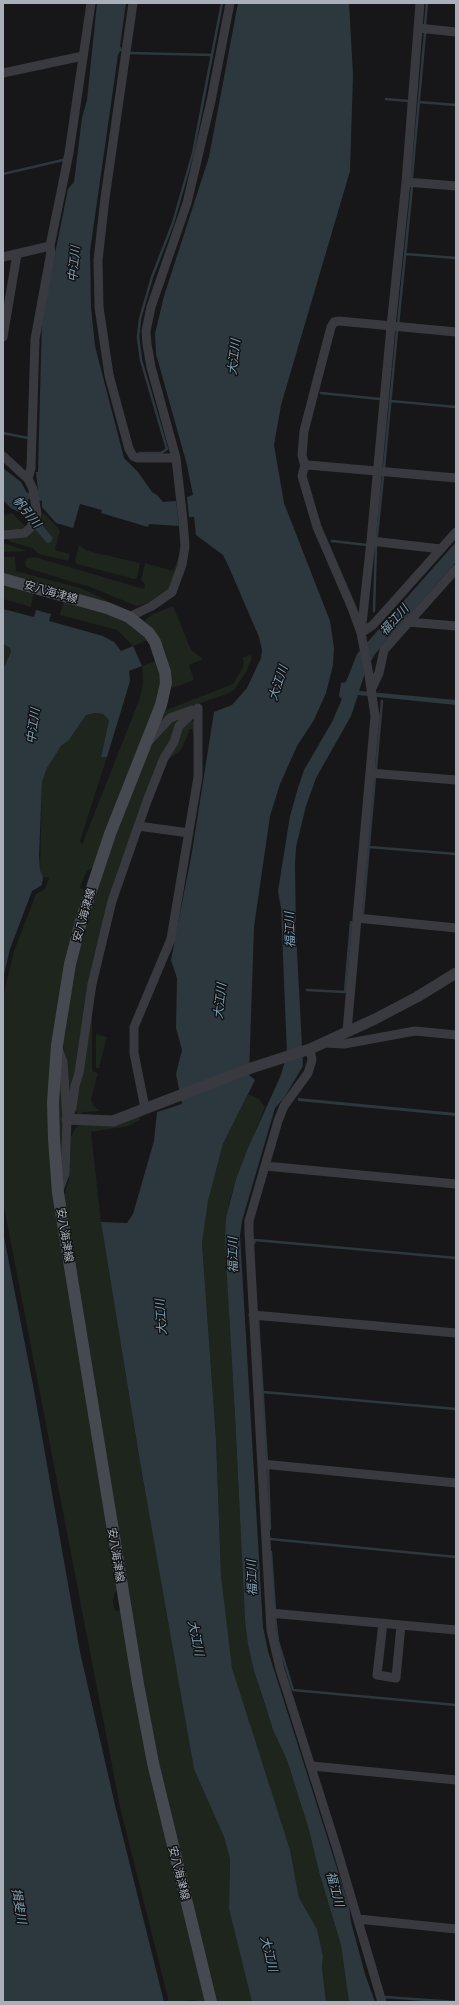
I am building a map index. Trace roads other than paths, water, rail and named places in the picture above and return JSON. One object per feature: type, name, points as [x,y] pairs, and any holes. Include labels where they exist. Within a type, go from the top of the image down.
[{"type":"main road","name":"安八海津線","points":[[3,579],[107,608],[130,617],[149,633],[155,642],[165,672],[165,694],[110,834],[82,918],[69,971],[57,1045],[54,1132],[58,1193],[138,1684],[153,1763],[211,2002]]},
{"type":"street","points":[[28,479],[31,468],[35,339],[51,252],[50,246],[69,153],[91,3]]},
{"type":"street","points":[[133,3],[105,198],[98,260],[99,307],[109,375],[129,449],[133,456],[137,458],[176,458]]},
{"type":"street","points":[[130,617],[152,606],[172,592],[182,565],[185,546],[184,522],[176,458],[151,367],[146,332],[151,307],[187,203],[211,101],[230,3]]},
{"type":"street","points":[[361,637],[375,542],[378,472],[406,182],[420,3]]},
{"type":"street","points":[[418,28],[456,32]]},
{"type":"street","points":[[3,73],[83,56]]},
{"type":"street","points":[[406,182],[456,186]]},
{"type":"street","points":[[3,257],[50,246]]},
{"type":"street","points":[[3,336],[17,254]]},
{"type":"street","points":[[456,332],[339,321],[334,322],[331,327],[304,431],[302,455],[304,463],[308,465],[456,478]]},
{"type":"street","points":[[3,456],[28,479],[33,489],[37,514],[31,527],[25,533],[3,535]]},
{"type":"street","points":[[308,465],[304,468],[302,476],[306,495],[317,527],[352,608],[370,675],[375,716],[347,1031]]},
{"type":"street","points":[[361,637],[456,532]]},
{"type":"street","points":[[375,542],[441,549]]},
{"type":"street","points":[[372,693],[379,673],[384,650],[456,569]]},
{"type":"street","points":[[408,622],[456,626]]},
{"type":"street","points":[[145,747],[170,718],[198,708]]},
{"type":"street","points":[[67,1119],[72,1108],[75,1086],[79,1073],[92,984],[112,900],[164,758],[174,742],[179,726],[198,708]]},
{"type":"street","points":[[145,1108],[134,1052],[134,1027],[171,939],[198,777],[198,708]]},
{"type":"street","points":[[370,773],[456,780]]},
{"type":"street","points":[[138,826],[189,833]]},
{"type":"street","points":[[357,918],[456,928]]},
{"type":"street","points":[[67,1119],[113,1121],[278,1058],[310,1049],[375,1019],[456,974]]},
{"type":"street","points":[[323,1043],[344,1044],[415,1031],[456,1035]]},
{"type":"street","points":[[57,1045],[63,1062],[67,1119],[64,1174],[58,1193]]},
{"type":"street","points":[[310,1049],[312,1060],[308,1074],[284,1106],[249,1221],[271,1630],[280,1669],[312,1766],[382,2002]]},
{"type":"street","points":[[265,1166],[456,1184]]},
{"type":"street","points":[[253,1314],[456,1333]]},
{"type":"street","points":[[262,1464],[456,1483]]},
{"type":"street","points":[[270,1613],[456,1630]]},
{"type":"street","points":[[383,1623],[377,1676],[396,1678],[401,1625]]},
{"type":"street","points":[[312,1766],[456,1780]]},
{"type":"street","points":[[358,1919],[456,1929]]},
{"type":"water","name":"中江川","points":[[97,3],[126,3],[120,46],[123,51],[120,51],[118,55],[90,251],[91,308],[95,346],[124,458],[138,472],[152,492],[163,502],[176,501],[179,526],[149,524],[148,527],[101,513],[102,510],[80,504],[73,528],[56,523],[42,507],[42,501],[37,500],[35,491],[38,490],[36,472],[38,472],[42,319],[68,189],[74,182],[82,118],[87,100]]},
{"type":"water","name":"大江川","points":[[238,3],[349,3],[353,75],[350,171],[281,405],[274,445],[284,503],[330,621],[334,648],[333,665],[326,693],[314,720],[297,746],[280,784],[270,816],[254,927],[249,1075],[255,1080],[223,1144],[208,1201],[202,1243],[216,1439],[221,1576],[232,1668],[290,1850],[299,1898],[317,1929],[323,1956],[322,1968],[326,2002],[252,2002],[229,1909],[230,1859],[224,1837],[194,1769],[140,1462],[101,1222],[127,1223],[133,1214],[154,1141],[157,1112],[182,1104],[176,1074],[182,1050],[176,1028],[177,978],[171,960],[192,852],[214,712],[232,705],[247,688],[261,658],[262,650],[259,637],[223,555],[196,535],[194,517],[189,517],[187,497],[193,495],[187,465],[156,354],[155,334],[164,296],[209,157]]},
{"type":"water","name":"帆引川","points":[[3,468],[21,482],[27,493],[31,492],[32,499],[28,499],[30,510],[53,538],[51,542],[47,543],[21,513],[11,508],[3,500]]},
{"type":"water","name":"福江川","points":[[456,542],[456,562],[375,654],[366,670],[359,691],[456,700],[456,705],[358,695],[351,716],[316,778],[306,806],[296,847],[295,864],[296,932],[303,1066],[284,1098],[275,1108],[242,1221],[240,1235],[263,1627],[268,1651],[349,1906],[351,1922],[365,1974],[375,2002],[349,2002],[341,1945],[319,1872],[309,1830],[287,1760],[273,1730],[254,1671],[248,1644],[245,1620],[227,1278],[225,1238],[226,1218],[236,1179],[248,1148],[281,1075],[287,1054],[281,908],[278,891],[290,816],[304,770],[332,722],[342,699],[339,696],[341,683],[346,682],[357,654]]},
{"type":"water","name":"中江川","points":[[3,609],[34,617],[36,610],[51,614],[49,621],[103,636],[114,642],[121,651],[133,646],[142,666],[129,671],[130,681],[107,757],[101,757],[109,720],[103,714],[95,713],[86,715],[69,740],[61,746],[47,768],[42,782],[39,856],[40,870],[43,877],[42,885],[32,891],[10,949],[3,979],[3,669],[11,652],[10,648],[3,644]]},
{"type":"water","points":[[298,1098],[456,1113],[456,1116],[298,1101]]},
{"type":"water","name":"揖斐川","points":[[3,1232],[33,1385],[80,1652],[115,1805],[164,2002],[3,2002]]},
{"type":"waterway","points":[[139,453],[161,453],[167,449],[141,360],[138,337],[140,319],[152,277],[173,223],[193,153],[222,3]]},
{"type":"waterway","points":[[425,25],[427,3]]},
{"type":"waterway","points":[[412,177],[425,33]]},
{"type":"waterway","points":[[130,53],[212,55]]},
{"type":"waterway","points":[[386,99],[408,101]]},
{"type":"waterway","points":[[419,102],[456,105]]},
{"type":"waterway","points":[[3,174],[63,160]]},
{"type":"waterway","points":[[398,324],[412,187]]},
{"type":"waterway","points":[[406,254],[456,258]]},
{"type":"waterway","points":[[384,468],[397,331]]},
{"type":"waterway","points":[[321,393],[380,399]]},
{"type":"waterway","points":[[391,401],[456,407]]},
{"type":"waterway","points":[[3,433],[28,438]]},
{"type":"waterway","points":[[374,611],[376,545],[383,477]]},
{"type":"waterway","points":[[332,541],[367,545]]},
{"type":"waterway","points":[[376,769],[382,701]]},
{"type":"waterway","points":[[363,913],[375,777]]},
{"type":"waterway","points":[[369,847],[456,854]]},
{"type":"waterway","points":[[307,990],[345,992],[351,922]]},
{"type":"waterway","points":[[254,1243],[255,1240],[456,1258]]},
{"type":"waterway","points":[[258,1319],[267,1462]]},
{"type":"waterway","points":[[263,1392],[456,1409]]},
{"type":"waterway","points":[[268,1468],[270,1529]]},
{"type":"waterway","points":[[270,1539],[456,1557]]},
{"type":"waterway","points":[[271,1552],[275,1610]]},
{"type":"waterway","points":[[275,1616],[278,1641],[293,1690],[456,1705]]},
{"type":"waterway","points":[[385,1997],[456,2002]]}]
